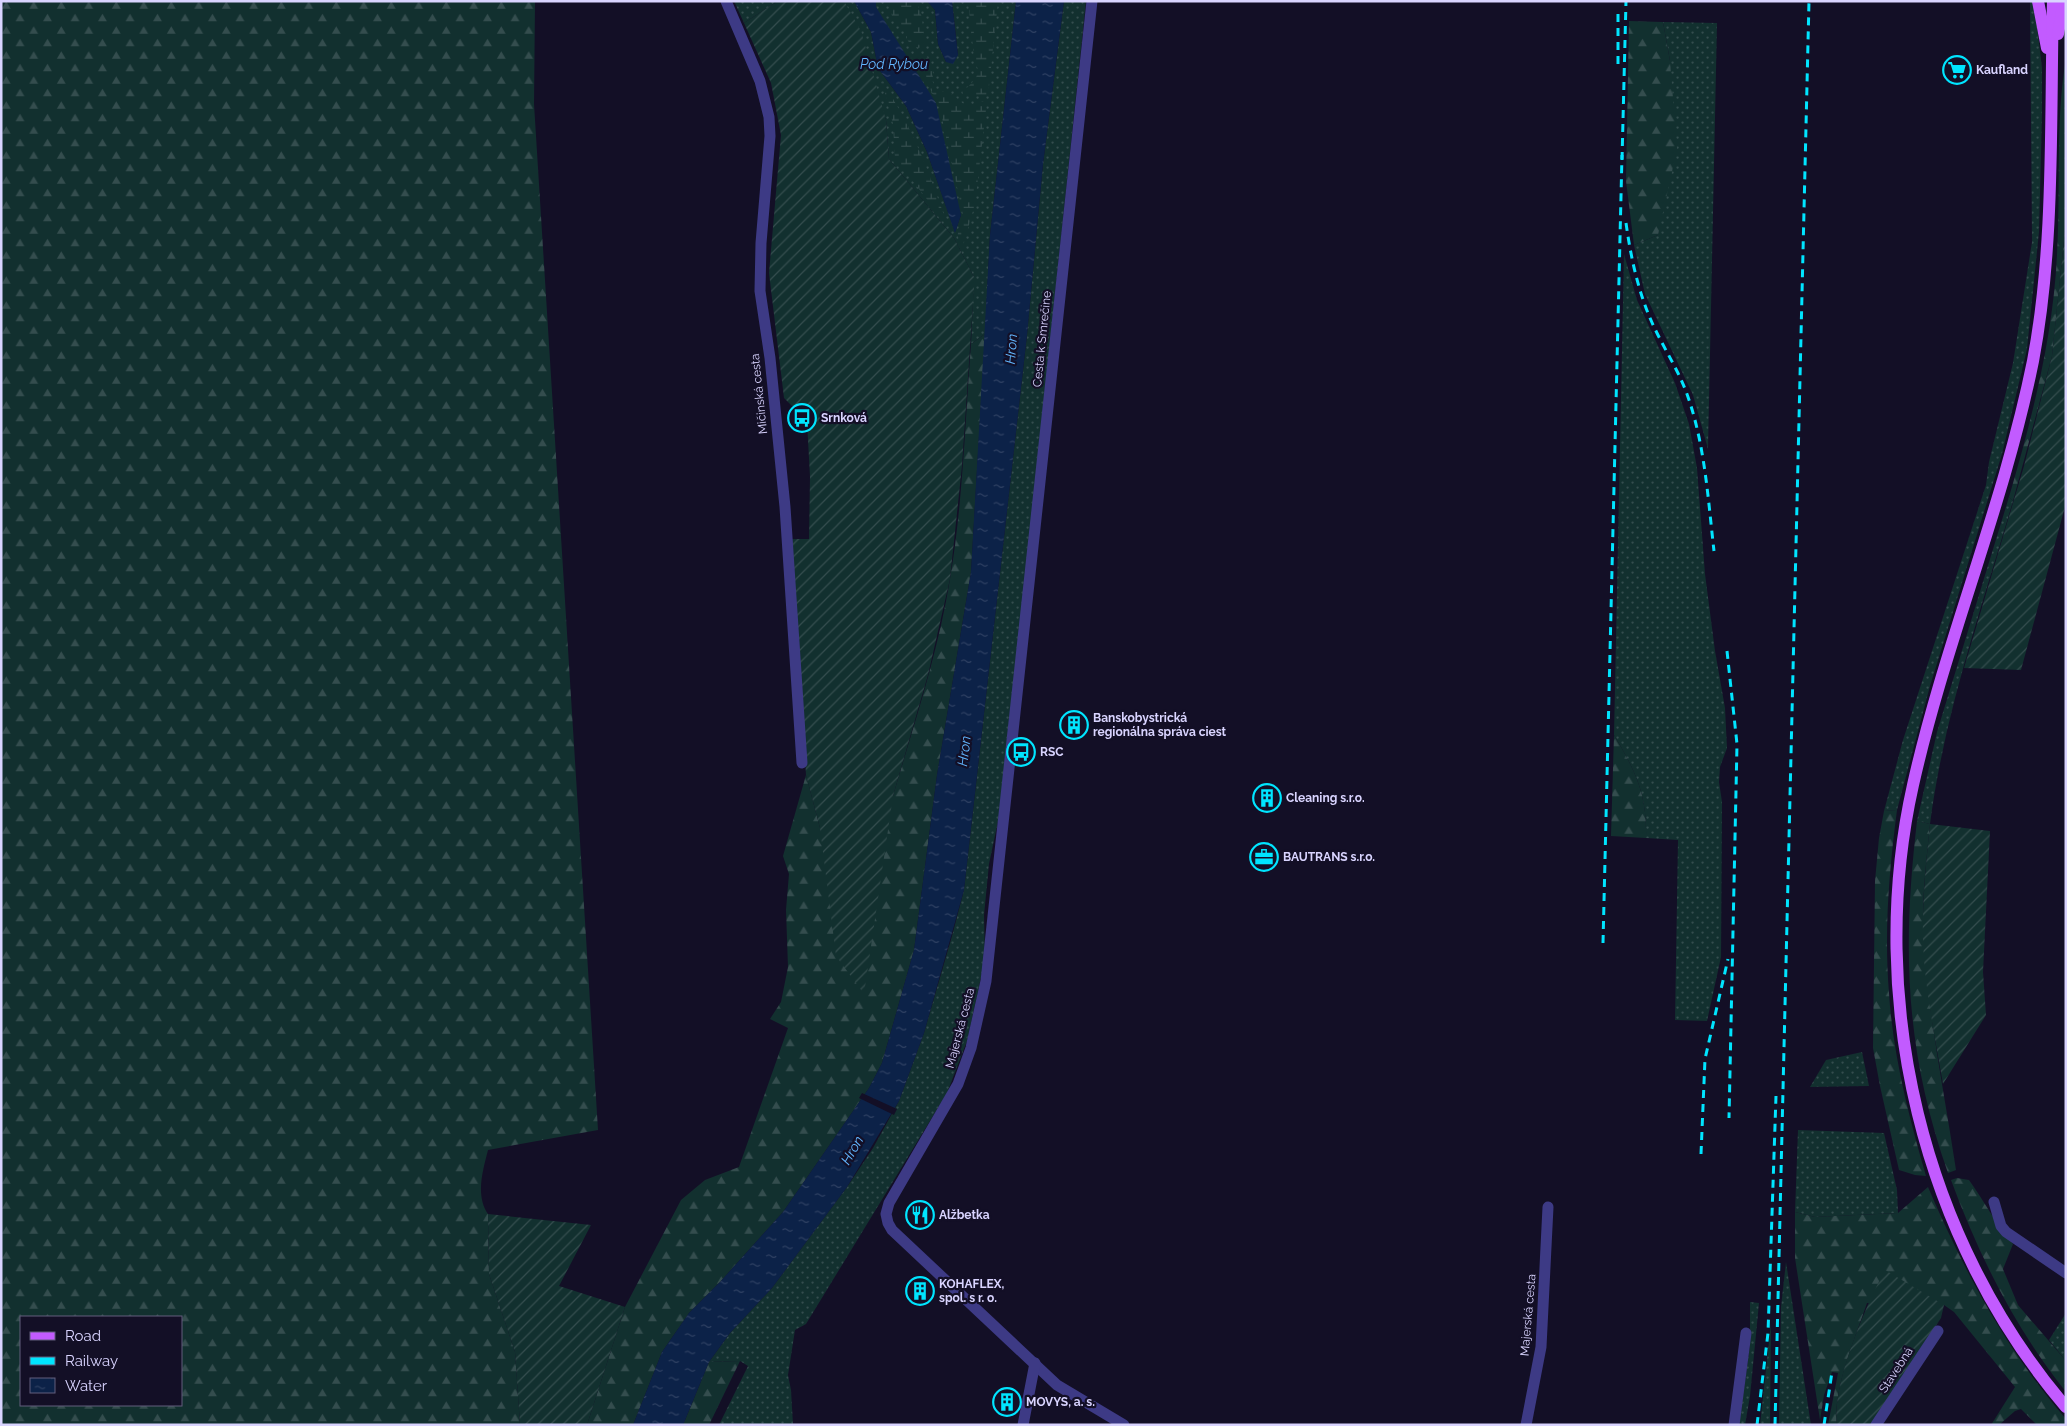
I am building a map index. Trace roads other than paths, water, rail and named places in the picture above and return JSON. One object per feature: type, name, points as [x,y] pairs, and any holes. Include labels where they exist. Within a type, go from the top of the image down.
[{"type":"main road","points":[[2038,1],[2051,73]]},
{"type":"main road","points":[[2053,1],[2046,263],[2033,358],[2008,462],[1924,742],[1908,812],[1901,862],[1897,915],[1899,989],[1907,1057],[1929,1155],[1949,1210],[1975,1267],[2021,1346],[2066,1407]]},
{"type":"main road","points":[[2051,73],[2064,1]]},
{"type":"street","name":"Mičinská cesta","points":[[726,1],[760,81],[769,117],[770,136],[761,243],[760,291],[770,358],[785,507],[802,762]]},
{"type":"street","name":"Cesta k Smrečine","points":[[1020,679],[1092,1]]},
{"type":"street","name":"Majerská cesta","points":[[1020,679],[994,926],[986,981],[975,1035],[958,1084],[936,1125],[893,1194],[886,1214],[892,1230],[1064,1390],[1124,1425]]},
{"type":"street","points":[[1994,1202],[2001,1226],[2006,1232],[2066,1273]]},
{"type":"street","name":"Majerská cesta","points":[[1526,1425],[1540,1346],[1548,1207]]},
{"type":"street","name":"Stavebná","points":[[1876,1425],[1938,1331]]},
{"type":"street","points":[[1734,1425],[1746,1333]]},
{"type":"street","points":[[1023,1425],[1034,1363]]},
{"type":"water","name":"Pod Rybou","points":[[854,1],[876,1],[876,7],[936,103],[961,215],[955,233],[927,152],[906,106],[878,68],[871,32]]},
{"type":"water","name":"Pod Rybou","points":[[927,1],[952,1],[958,55],[953,64],[946,62],[938,44],[935,10]]},
{"type":"water","name":"Hron","points":[[1016,1],[1064,1],[1043,164],[1027,335],[964,890],[924,1033],[899,1101],[847,1187],[772,1288],[730,1333],[709,1362],[683,1425],[633,1425],[662,1352],[689,1313],[720,1282],[783,1212],[869,1088],[882,1063],[914,950],[937,775],[971,572],[990,235]]},
{"type":"railway","points":[[1622,160],[1626,1]]},
{"type":"railway","points":[[1775,1425],[1809,1]]},
{"type":"railway","points":[[1618,9],[1618,64]]},
{"type":"railway","points":[[1603,943],[1622,155]]},
{"type":"railway","points":[[1626,223],[1633,264],[1644,304],[1681,379],[1694,416],[1705,473],[1714,551]]},
{"type":"railway","points":[[1727,651],[1737,744],[1729,1118]]},
{"type":"railway","points":[[1701,1154],[1705,1059],[1728,959]]},
{"type":"railway","points":[[1757,1425],[1768,1333],[1776,1096]]},
{"type":"railway","points":[[1824,1425],[1832,1372]]},
{"type":"place","name":"Kaufland","points":[[1957,70]]},
{"type":"place","name":"Srnková","points":[[802,418]]},
{"type":"place","name":"Banskobystrická regionálna správa ciest","points":[[1074,725]]},
{"type":"place","name":"RSC","points":[[1021,752]]},
{"type":"place","name":"Cleaning s.r.o.","points":[[1267,798]]},
{"type":"place","name":"BAUTRANS s.r.o.","points":[[1264,857]]},
{"type":"place","name":"Alžbetka","points":[[920,1215]]},
{"type":"place","name":"KOHAFLEX, spol. s r. o.","points":[[920,1291]]},
{"type":"place","name":"MOVYS, a. s.","points":[[1007,1402]]}]
